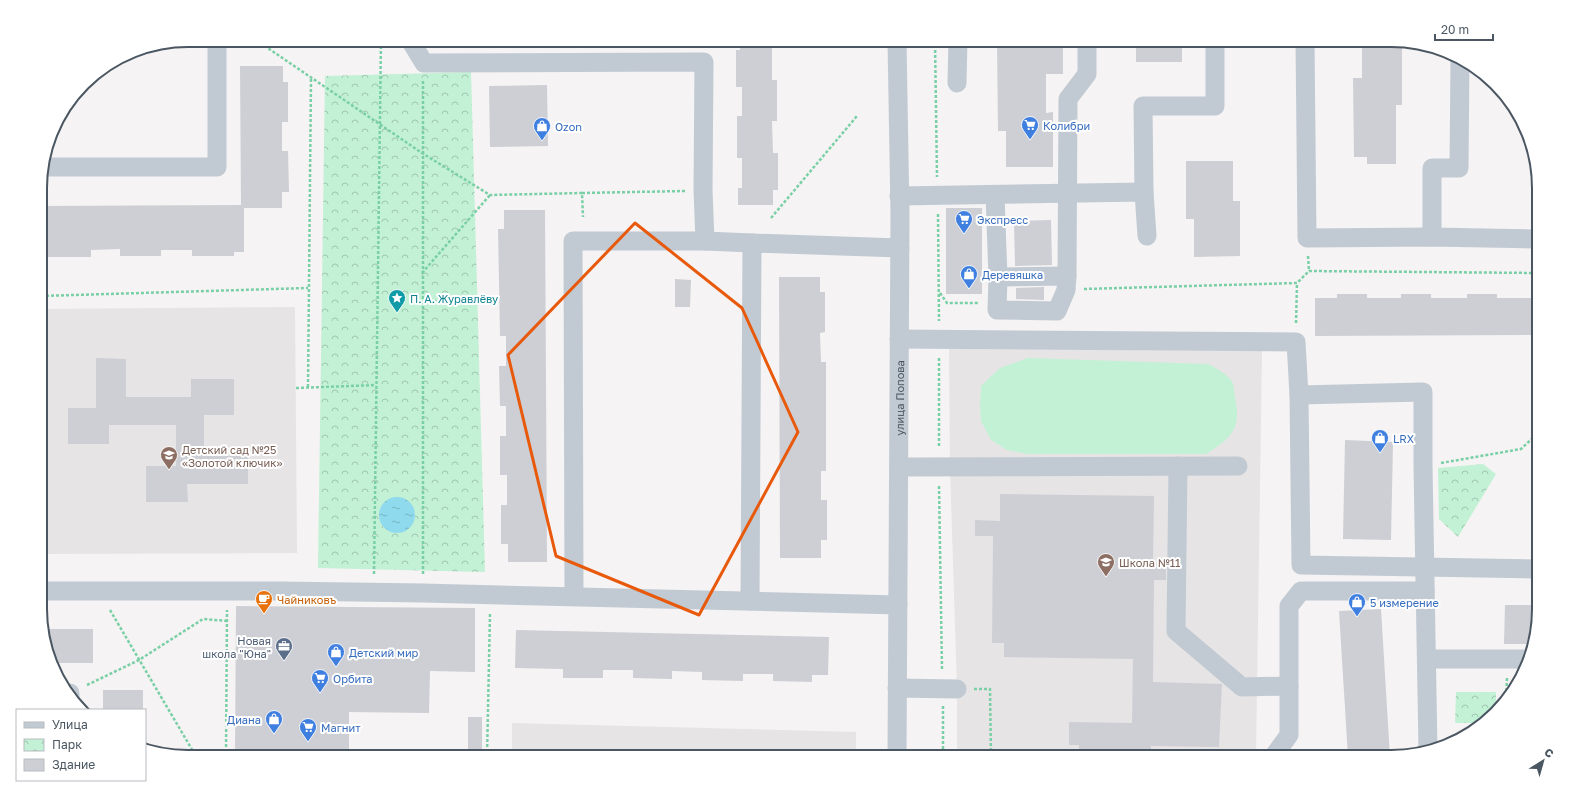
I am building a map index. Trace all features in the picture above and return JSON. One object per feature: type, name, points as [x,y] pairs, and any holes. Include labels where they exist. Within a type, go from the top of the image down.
[{"type":"street","points":[[48,167],[217,167],[217,47]]},
{"type":"street","points":[[414,47],[424,63],[704,62],[703,190],[705,241]]},
{"type":"street","name":"улица Попова","points":[[897,47],[900,196],[900,339],[897,750]]},
{"type":"street","points":[[956,82],[958,47]]},
{"type":"street","points":[[995,195],[998,276],[997,310],[1057,311],[1067,283],[1068,100],[1087,74],[1087,47]]},
{"type":"street","points":[[1147,236],[1144,192],[1143,106],[1215,106],[1215,47]]},
{"type":"street","points":[[1305,47],[1307,238],[1432,237],[1532,239]]},
{"type":"street","points":[[1432,237],[1432,168],[1459,168],[1460,65]]},
{"type":"street","points":[[900,196],[1144,192]]},
{"type":"street","points":[[574,596],[573,241],[705,241],[900,248]]},
{"type":"street","points":[[750,601],[752,243]]},
{"type":"street","points":[[998,276],[1067,283]]},
{"type":"street","points":[[900,339],[1296,342],[1299,395],[1301,565],[1532,569]]},
{"type":"street","points":[[1299,395],[1423,392],[1424,567],[1426,591],[1428,745]]},
{"type":"street","points":[[1178,466],[1176,631],[1242,688],[1289,686]]},
{"type":"street","points":[[899,467],[1238,466]]},
{"type":"street","points":[[47,591],[280,591],[490,594],[898,606]]},
{"type":"street","points":[[1278,750],[1288,735],[1290,606],[1301,591],[1426,591]]},
{"type":"street","points":[[1427,659],[1523,659]]},
{"type":"street","points":[[897,688],[950,689]]},
{"type":"path","points":[[266,47],[422,153],[490,195],[703,190]]},
{"type":"path","points":[[374,592],[381,47]]},
{"type":"path","points":[[935,47],[939,292],[939,468],[950,689],[944,750]]},
{"type":"path","points":[[423,593],[422,153],[424,63]]},
{"type":"path","points":[[308,387],[311,78]]},
{"type":"path","points":[[771,218],[856,116]]},
{"type":"path","points":[[582,193],[583,217]]},
{"type":"path","points":[[422,273],[490,195]]},
{"type":"path","points":[[1067,283],[1297,283],[1309,272],[1532,273]]},
{"type":"path","points":[[1296,342],[1297,283]]},
{"type":"path","points":[[47,296],[308,288]]},
{"type":"path","points":[[939,292],[947,303],[998,303]]},
{"type":"path","points":[[296,388],[376,385]]},
{"type":"path","points":[[1423,466],[1520,449],[1532,438]]},
{"type":"path","points":[[98,591],[192,750]]},
{"type":"path","points":[[226,750],[227,591]]},
{"type":"path","points":[[487,750],[490,594]]},
{"type":"path","points":[[74,693],[139,660],[203,619],[226,621]]},
{"type":"path","points":[[1506,690],[1507,659]]},
{"type":"path","points":[[950,689],[990,689],[991,750]]},
{"type":"highlighted area","points":[[635,223],[742,308],[798,432],[699,615],[556,556],[508,355]]},
{"type":"shaded area","name":"Детский сад №25 «Золотой ключик»","points":[[295,307],[297,553],[47,554],[47,309]]},
{"type":"shaded area","name":"Школа №11","points":[[949,349],[1262,351],[1256,750],[957,750],[957,689],[950,468]]},
{"type":"shaded area","points":[[512,723],[856,732],[856,750],[512,750]]},
{"type":"green space","points":[[471,72],[485,572],[318,568],[325,76]]},
{"type":"green space","points":[[1028,358],[1208,364],[1229,377],[1232,382],[1237,408],[1235,425],[1228,438],[1215,449],[1206,454],[1027,454],[1007,450],[991,440],[981,421],[981,386],[1000,368]]},
{"type":"green space","points":[[1483,464],[1496,474],[1458,537],[1439,519],[1438,468]]},
{"type":"green space","points":[[1456,692],[1496,692],[1496,703],[1477,721],[1474,723],[1455,723]]},
{"type":"water","points":[[397,497],[407,500],[412,505],[415,515],[412,525],[407,530],[397,533],[387,530],[382,525],[379,515],[382,505],[387,500]]},
{"type":"building","points":[[740,47],[772,47],[772,80],[777,80],[777,121],[772,121],[773,153],[778,153],[778,190],[773,190],[773,205],[738,205],[738,188],[742,188],[742,158],[737,158],[737,116],[742,116],[742,87],[736,87],[736,50],[740,50]]},
{"type":"building","points":[[997,47],[1063,47],[1063,74],[1046,74],[1046,113],[1053,112],[1053,167],[1006,167],[1006,131],[998,131]]},
{"type":"building","points":[[1136,47],[1182,47],[1182,62],[1136,62]]},
{"type":"building","points":[[1362,47],[1402,47],[1402,105],[1396,105],[1396,164],[1367,164],[1367,157],[1354,157],[1353,78],[1362,78]]},
{"type":"building","points":[[240,66],[283,66],[283,82],[288,82],[288,122],[282,122],[282,151],[288,151],[289,192],[282,192],[282,208],[244,208],[244,252],[234,252],[234,256],[192,256],[192,250],[161,250],[161,256],[120,256],[120,249],[91,250],[91,257],[48,257],[47,206],[241,205]]},
{"type":"building","points":[[547,85],[548,146],[490,147],[489,86]]},
{"type":"building","points":[[1186,161],[1233,161],[1233,201],[1240,201],[1240,256],[1194,257],[1194,219],[1186,219]]},
{"type":"building","name":"Экспресс","points":[[946,208],[982,208],[982,294],[946,294]]},
{"type":"building","points":[[504,210],[545,210],[547,562],[508,562],[508,544],[501,544],[501,505],[507,505],[507,475],[500,475],[500,436],[506,436],[506,406],[500,406],[499,366],[506,366],[506,336],[500,336],[498,229],[504,229]]},
{"type":"building","points":[[1051,220],[1052,265],[1015,266],[1014,221]]},
{"type":"building","points":[[779,277],[820,277],[820,292],[825,292],[825,332],[820,333],[821,362],[826,362],[826,471],[821,471],[821,500],[827,500],[827,540],[821,540],[821,558],[780,558]]},
{"type":"building","points":[[675,279],[691,280],[690,307],[675,307]]},
{"type":"building","points":[[1044,287],[1044,300],[1016,299],[1016,288]]},
{"type":"building","points":[[1337,294],[1367,294],[1367,298],[1401,298],[1401,294],[1431,294],[1431,298],[1467,298],[1467,294],[1497,294],[1497,298],[1532,298],[1532,335],[1315,336],[1315,298],[1337,298]]},
{"type":"building","points":[[96,358],[126,359],[126,397],[191,397],[191,379],[234,379],[234,415],[204,415],[204,456],[248,456],[248,484],[187,484],[188,502],[146,502],[146,466],[176,466],[176,425],[109,425],[109,444],[68,444],[68,408],[96,408]]},
{"type":"building","points":[[1345,440],[1393,442],[1391,540],[1343,539]]},
{"type":"building","points":[[1000,494],[1154,496],[1153,563],[1166,563],[1166,580],[1154,580],[1153,682],[1222,684],[1219,747],[1151,746],[1151,750],[1079,750],[1079,745],[1069,745],[1069,722],[1132,723],[1133,659],[1004,657],[1004,643],[992,643],[993,536],[975,536],[975,520],[1000,521]]},
{"type":"building","points":[[1505,605],[1532,605],[1531,628],[1527,644],[1504,644]]},
{"type":"building","points":[[236,606],[475,608],[475,672],[430,671],[429,713],[349,712],[349,750],[235,750]]},
{"type":"building","points":[[1381,609],[1390,750],[1348,750],[1339,611]]},
{"type":"building","points":[[48,629],[93,629],[93,663],[58,663],[54,655]]},
{"type":"building","points":[[516,630],[829,637],[828,675],[812,675],[812,682],[773,681],[773,674],[743,674],[743,681],[702,680],[702,672],[672,671],[672,679],[633,678],[633,670],[603,670],[603,678],[563,678],[563,669],[515,668]]},
{"type":"building","points":[[103,690],[143,690],[143,709],[103,709]]},
{"type":"building","points":[[468,717],[482,717],[482,750],[468,750]]},
{"type":"place","name":"Колибри","points":[[1030,140]]},
{"type":"place","name":"Ozon","points":[[542,141]]},
{"type":"place","name":"Экспресс","points":[[964,234]]},
{"type":"place","name":"Деревяшка","points":[[969,289]]},
{"type":"place","name":"П. А. Журавлёву","points":[[397,313]]},
{"type":"place","name":"LRX","points":[[1380,453]]},
{"type":"place","name":"Детский сад №25 «Золотой ключик»","points":[[169,470]]},
{"type":"place","name":"Школа №11","points":[[1106,577]]},
{"type":"place","name":"Чайниковъ","points":[[264,614]]},
{"type":"place","name":"5 измерение","points":[[1357,617]]},
{"type":"place","name":"Новая школа \"Юна\"","points":[[284,661]]},
{"type":"place","name":"Детский мир","points":[[336,667]]},
{"type":"place","name":"Орбита","points":[[320,693]]},
{"type":"place","name":"Диана","points":[[274,734]]},
{"type":"place","name":"Магнит","points":[[308,742]]}]
